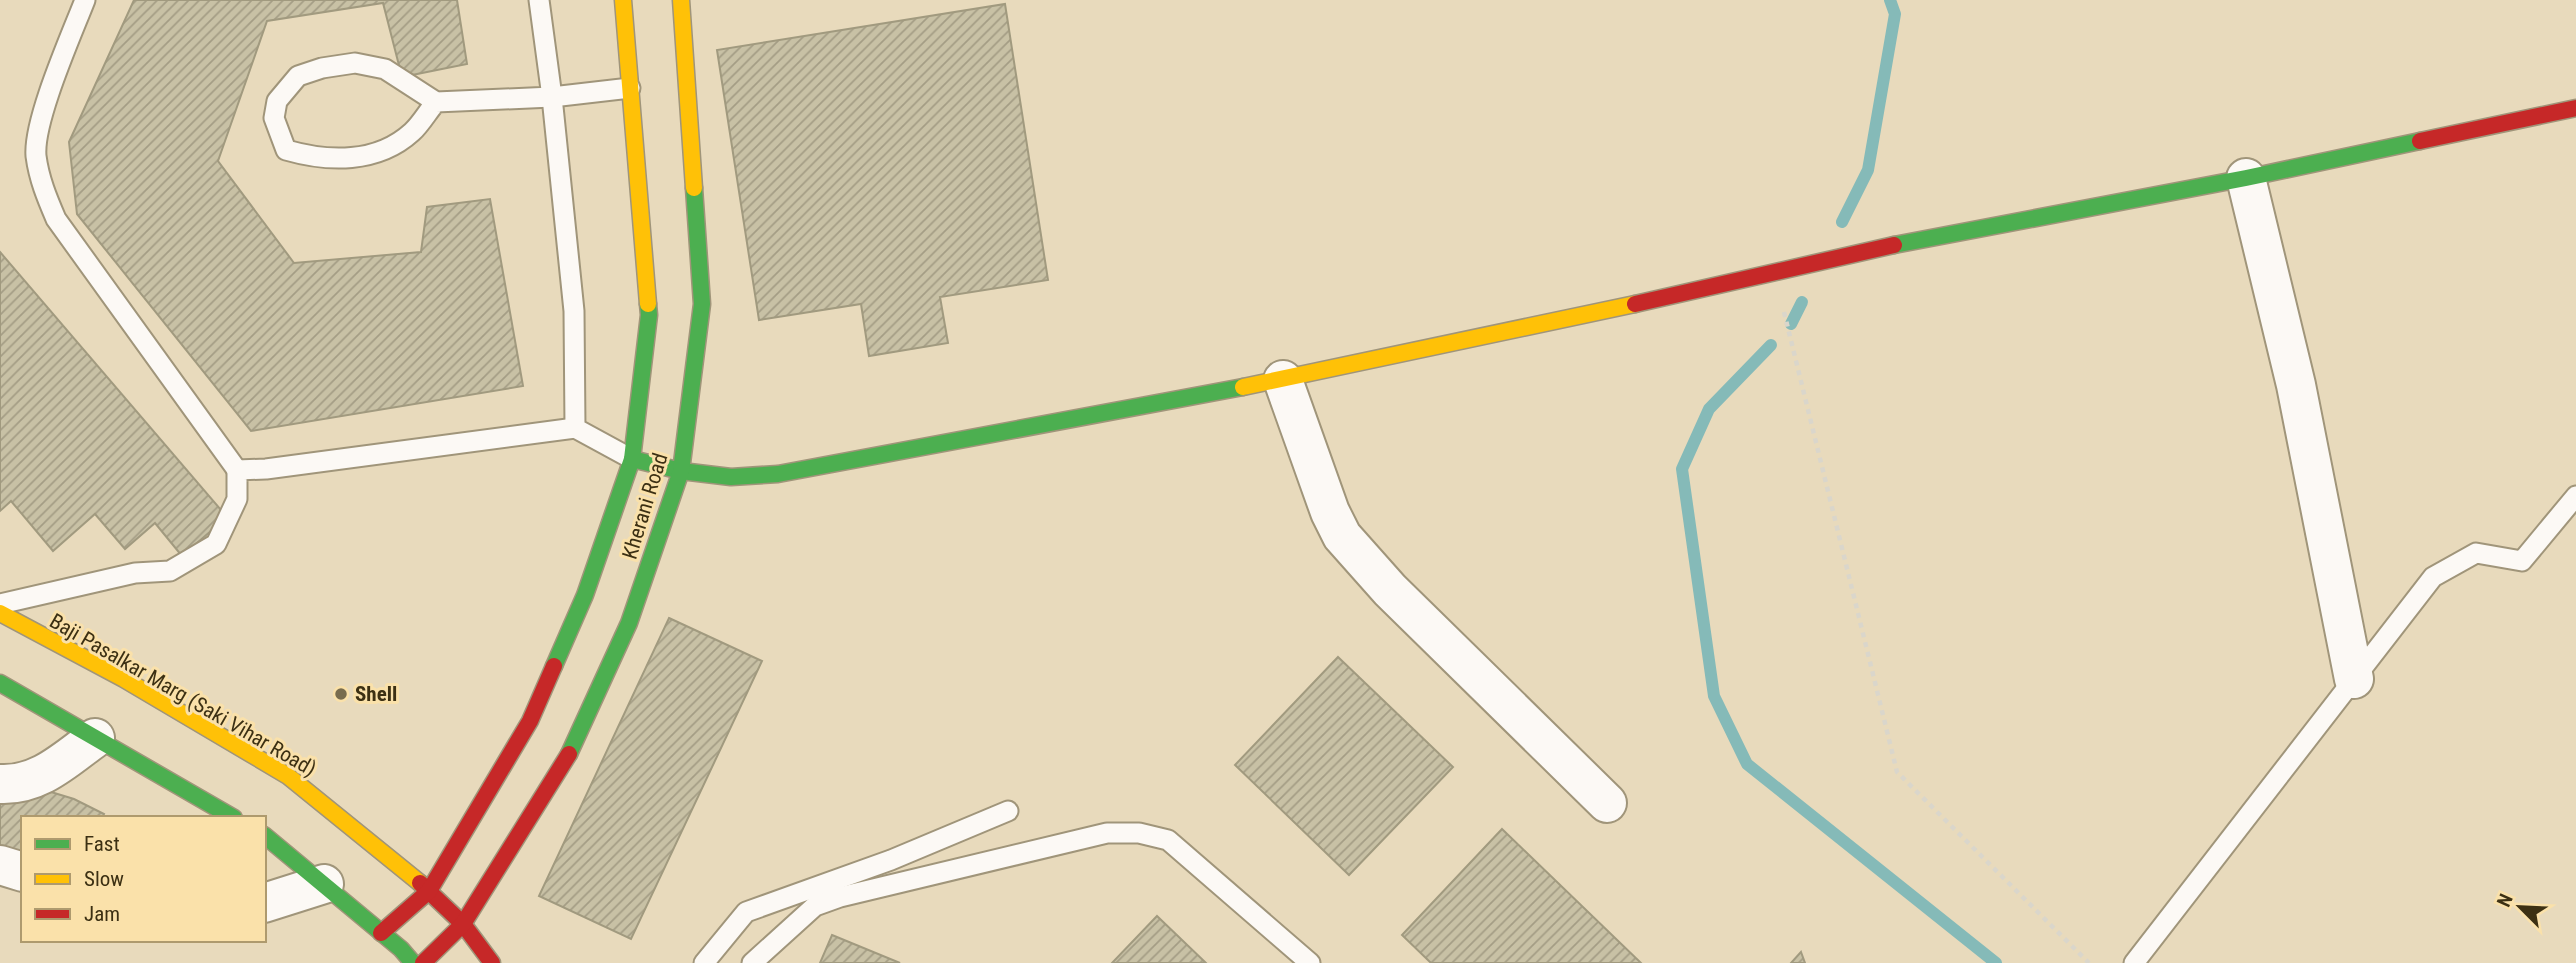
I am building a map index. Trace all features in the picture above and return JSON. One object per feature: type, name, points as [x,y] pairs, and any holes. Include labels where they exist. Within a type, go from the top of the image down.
[{"type":"main road","name":"Kherani Road","points":[[381,933],[429,891],[530,721],[586,595],[632,459],[649,316],[623,0]]},
{"type":"main road","name":"Kherani Road","points":[[423,963],[463,924],[573,747],[629,623],[681,471],[702,304],[681,0]]},
{"type":"main road","points":[[632,459],[681,471],[731,477],[778,474],[1283,380],[1774,274],[1875,249],[2246,178],[2576,108]]},
{"type":"main road","name":"Baji Pasalkar Marg (Saki Vihar Road)","points":[[0,613],[124,680],[288,776],[408,871],[463,924],[492,963]]},
{"type":"main road","points":[[0,683],[231,816]]},
{"type":"main road","points":[[266,837],[413,963]]},
{"type":"street","points":[[2246,178],[2296,385],[2354,679]]},
{"type":"street","points":[[1283,380],[1330,512],[1342,536],[1390,590],[1607,803]]},
{"type":"street","points":[[0,784],[10,785],[40,778],[95,738]]},
{"type":"street","points":[[0,865],[21,871]]},
{"type":"street","points":[[266,902],[324,884]]},
{"type":"lane","points":[[0,604],[135,573],[170,571],[216,544],[237,499],[237,470],[55,219],[42,187],[36,154],[39,130],[85,0]]},
{"type":"lane","points":[[538,0],[552,97],[574,311],[575,428]]},
{"type":"lane","points":[[436,102],[412,132],[385,150],[342,160],[314,158],[286,150],[274,118],[277,101],[298,76],[322,68],[355,63],[385,69],[436,102],[552,97],[630,88]]},
{"type":"lane","points":[[237,470],[266,469],[575,428],[632,459]]},
{"type":"lane","points":[[2134,963],[2434,577],[2476,553],[2522,561],[2576,496]]},
{"type":"lane","points":[[704,963],[746,912],[891,860],[1008,811]]},
{"type":"lane","points":[[752,963],[816,906],[840,897],[1107,833],[1139,834],[1168,840],[1310,963]]},
{"type":"path","points":[[1774,274],[1898,772],[2089,963]]},
{"type":"building","points":[[134,0],[457,0],[467,64],[402,77],[383,3],[267,21],[218,161],[294,263],[421,252],[427,207],[490,199],[523,386],[251,431],[77,214],[69,142]]},
{"type":"building","points":[[1005,4],[1048,280],[940,297],[948,343],[869,356],[861,304],[759,320],[717,50]]},
{"type":"building","points":[[0,252],[227,517],[182,556],[155,523],[125,549],[95,514],[53,551],[11,501],[0,511]]},
{"type":"building","points":[[669,618],[762,661],[631,939],[539,896]]},
{"type":"building","points":[[1338,657],[1453,767],[1349,875],[1235,765]]},
{"type":"building","points":[[51,792],[74,799],[104,814],[21,816],[21,859],[0,853],[0,793]]},
{"type":"building","points":[[1502,829],[1641,963],[1431,963],[1402,935]]},
{"type":"building","points":[[1157,916],[1206,963],[1112,963]]},
{"type":"building","points":[[832,935],[900,963],[820,963]]},
{"type":"building","points":[[1801,952],[1805,963],[1791,963]]},
{"type":"waterway","points":[[1842,222],[1868,170],[1895,14],[1890,0]]},
{"type":"waterway","points":[[1791,324],[1802,302]]},
{"type":"waterway","points":[[1771,345],[1709,409],[1682,469],[1714,696],[1747,764],[1996,963]]},
{"type":"traffic: fast","points":[[1894,245],[2246,178],[2420,141]]},
{"type":"traffic: fast","points":[[569,754],[629,623],[681,471],[702,304],[694,188]]},
{"type":"traffic: fast","points":[[554,666],[585,595],[632,459],[649,315],[648,304]]},
{"type":"traffic: fast","points":[[632,459],[681,471],[731,477],[778,474],[1243,387]]},
{"type":"traffic: fast","points":[[0,683],[231,816]]},
{"type":"traffic: fast","points":[[266,837],[401,949],[413,963]]},
{"type":"traffic: slow","points":[[623,0],[648,304]]},
{"type":"traffic: slow","points":[[681,0],[694,188]]},
{"type":"traffic: slow","points":[[1243,387],[1635,304]]},
{"type":"traffic: slow","points":[[0,613],[124,679],[288,776],[420,883]]},
{"type":"traffic: jam","points":[[2420,141],[2576,108]]},
{"type":"traffic: jam","points":[[1635,304],[1894,245]]},
{"type":"traffic: jam","points":[[381,933],[429,891],[530,721],[554,666]]},
{"type":"traffic: jam","points":[[423,963],[463,924],[569,754]]},
{"type":"traffic: jam","points":[[420,883],[463,924],[492,963]]},
{"type":"place","name":"Shell","points":[[341,694]]}]
